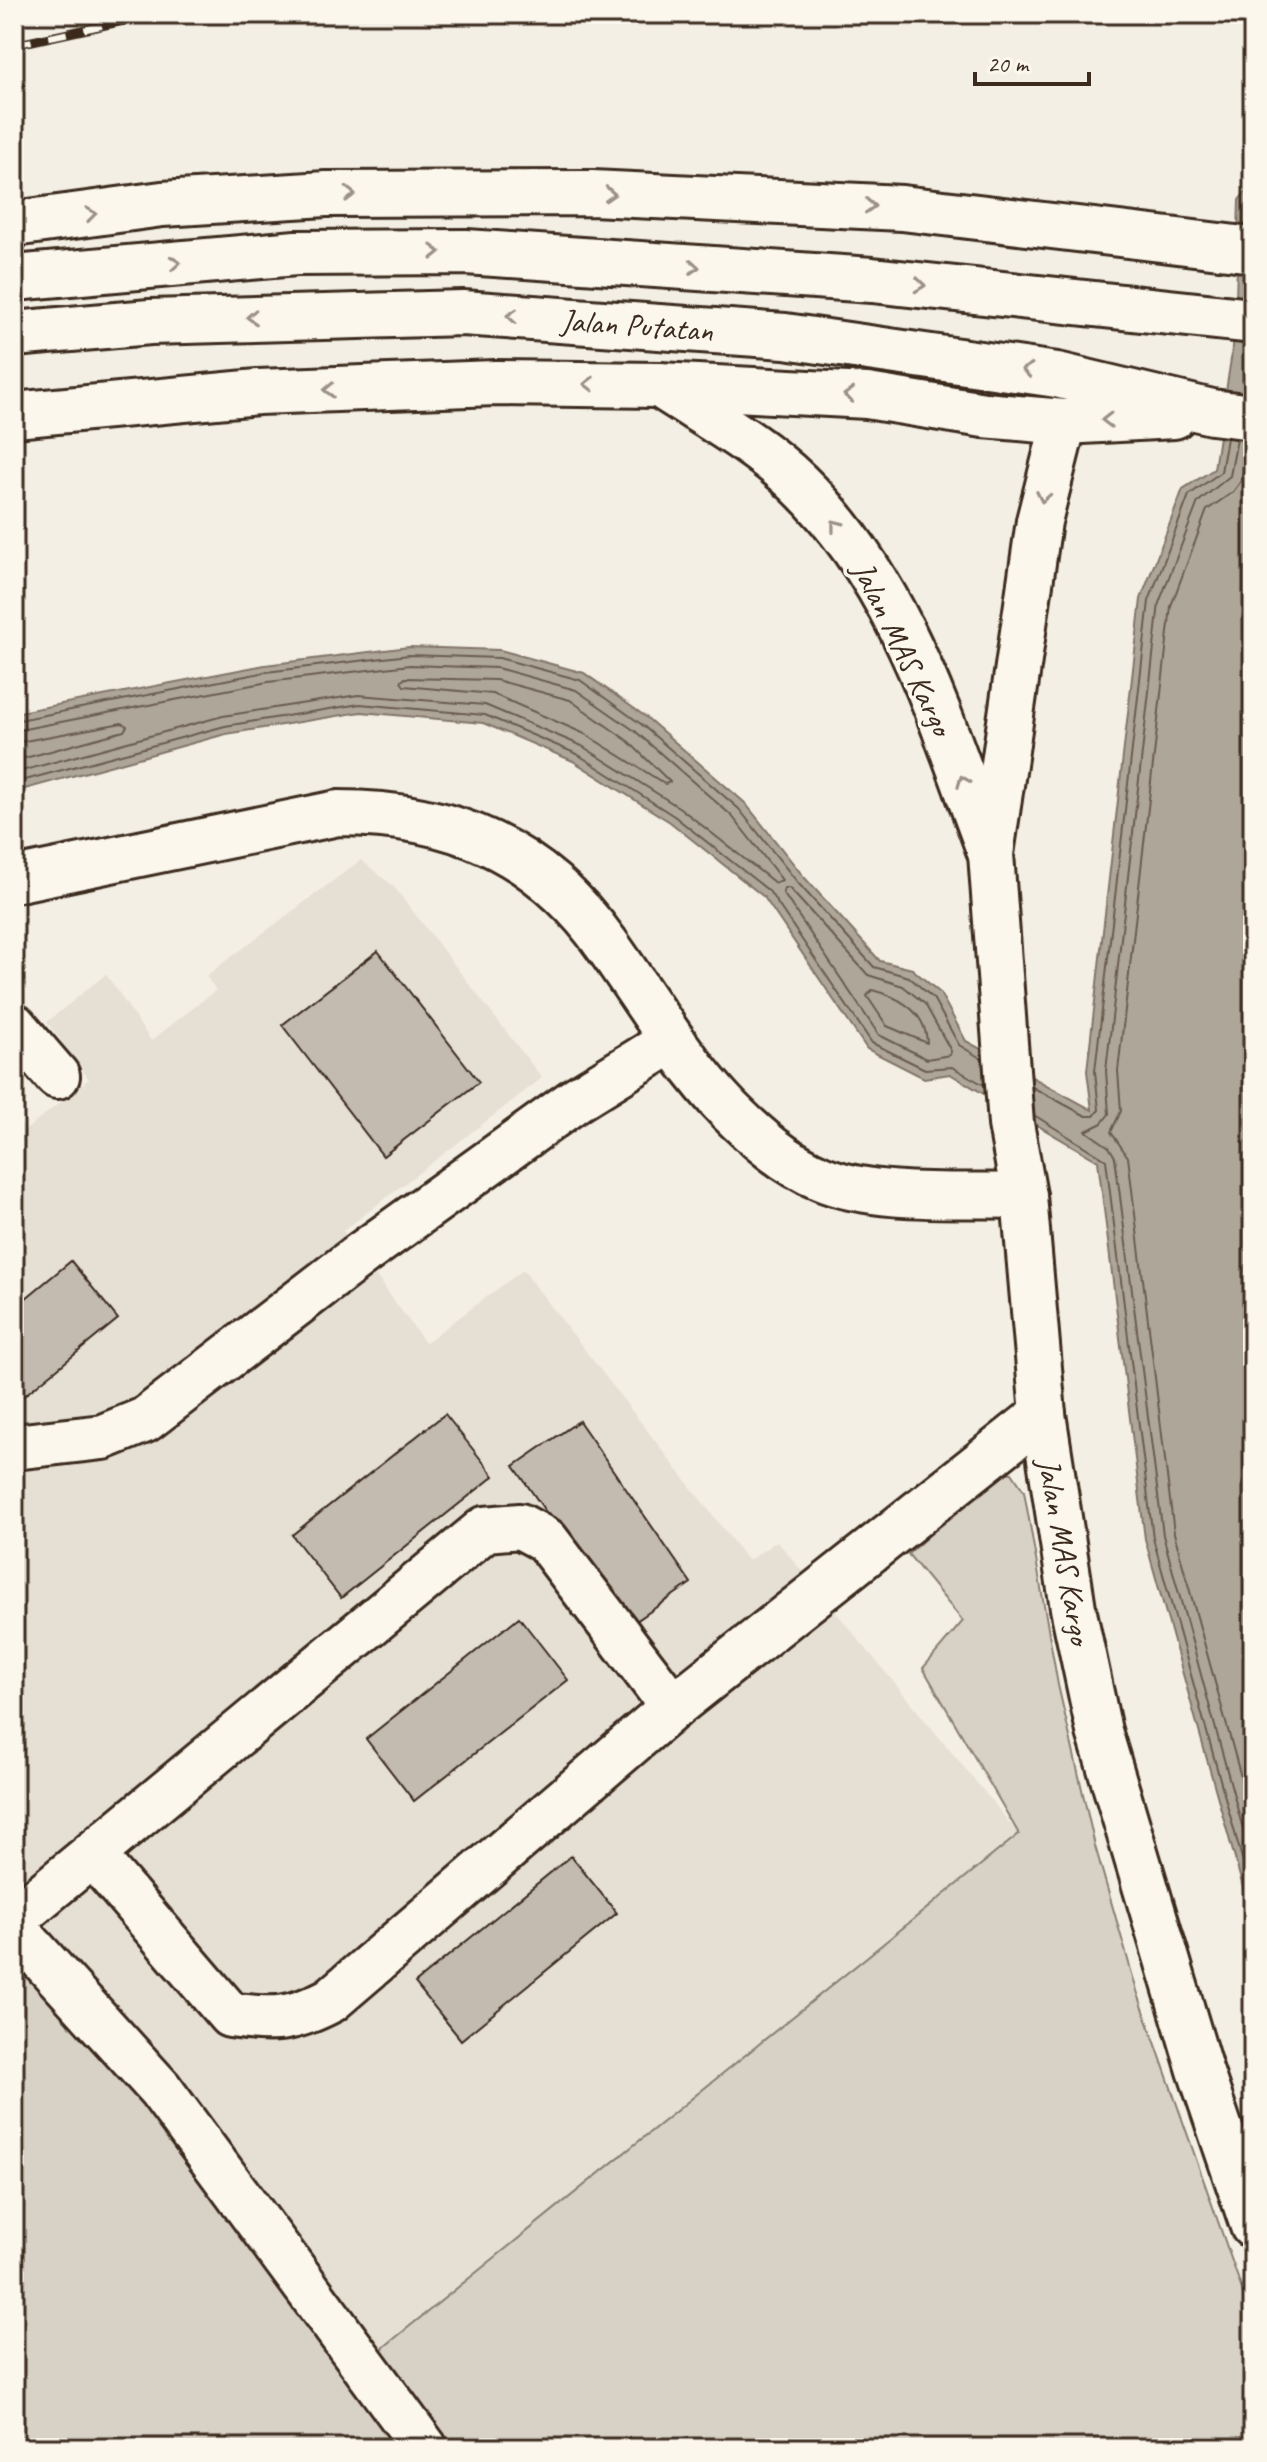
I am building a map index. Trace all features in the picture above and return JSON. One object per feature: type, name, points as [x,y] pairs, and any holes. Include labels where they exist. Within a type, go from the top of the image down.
[{"type":"main road","points":[[14,224],[162,204],[311,195],[592,193],[902,208],[1253,250]]},
{"type":"main road","name":"Jalan Putatan","points":[[14,278],[296,253],[466,252],[787,274],[1253,321]]},
{"type":"main road","name":"Jalan Putatan","points":[[14,334],[165,321],[463,313],[785,336],[1057,375],[1233,415]]},
{"type":"main road","points":[[14,415],[258,392],[495,383],[659,385],[867,396],[984,415],[1064,422],[1233,415]]},
{"type":"main road","name":"Jalan MAS Kargo","points":[[659,385],[756,448],[796,481],[853,546],[879,584],[922,673],[991,854]]},
{"type":"main road","name":"Jalan MAS Kargo","points":[[1064,422],[1039,521],[991,854],[1011,1124],[1024,1196],[1043,1414],[1073,1608],[1099,1731],[1200,2070],[1253,2226]]},
{"type":"main road","points":[[14,880],[338,813],[386,813],[429,820],[470,833],[549,877],[605,942],[671,1041],[709,1089],[753,1134],[787,1160],[822,1178],[858,1188],[896,1193],[1024,1196]]},
{"type":"main road","points":[[14,1026],[57,1076]]},
{"type":"main road","points":[[14,1447],[103,1437],[145,1420],[375,1243],[577,1099],[671,1041]]},
{"type":"main road","points":[[93,1855],[230,2015],[263,2020],[297,2017],[331,2000],[673,1707],[1043,1414]]},
{"type":"main road","points":[[14,1919],[485,1529],[520,1526],[546,1540],[673,1707]]},
{"type":"main road","points":[[14,1928],[160,2089],[425,2448]]},
{"type":"shaded area","points":[[361,860],[394,887],[542,1078],[343,1231],[425,1343],[523,1270],[748,1561],[777,1541],[1019,1834],[385,2347],[456,2448],[14,2448],[14,1115],[26,1130],[89,1079],[47,1022],[106,974],[151,1041],[216,990],[206,976]]},
{"type":"shaded area","points":[[1000,1472],[1012,1473],[1024,1491],[1058,1685],[1095,1846],[1137,1991],[1253,2321],[1253,2448],[14,2448],[14,1950],[141,2096],[348,2382],[384,2347],[1019,1834],[923,1668],[963,1621],[908,1554]]},
{"type":"water","points":[[1253,183],[1253,1923],[1145,1539],[1098,1161],[950,1074],[924,1078],[867,1049],[764,897],[670,822],[573,761],[483,723],[361,712],[226,734],[14,792],[14,713],[265,665],[409,647],[500,650],[584,673],[646,717],[745,803],[804,877],[880,961],[912,969],[940,993],[966,1041],[1092,1110],[1087,1071],[1141,599],[1183,489],[1214,469],[1235,333],[1239,200]]},
{"type":"building","points":[[378,951],[479,1082],[383,1156],[282,1025]]},
{"type":"building","points":[[71,1261],[118,1319],[14,1404],[14,1308]]},
{"type":"building","points":[[445,1414],[494,1476],[341,1598],[292,1535]]},
{"type":"building","points":[[579,1421],[691,1583],[626,1628],[514,1466]]},
{"type":"building","points":[[519,1617],[568,1680],[414,1801],[366,1739]]},
{"type":"building","points":[[571,1856],[617,1913],[461,2040],[415,1983]]},
{"type":"railway","points":[[14,45],[156,14]]},
{"type":"railway","points":[[1222,14],[1253,25]]}]
